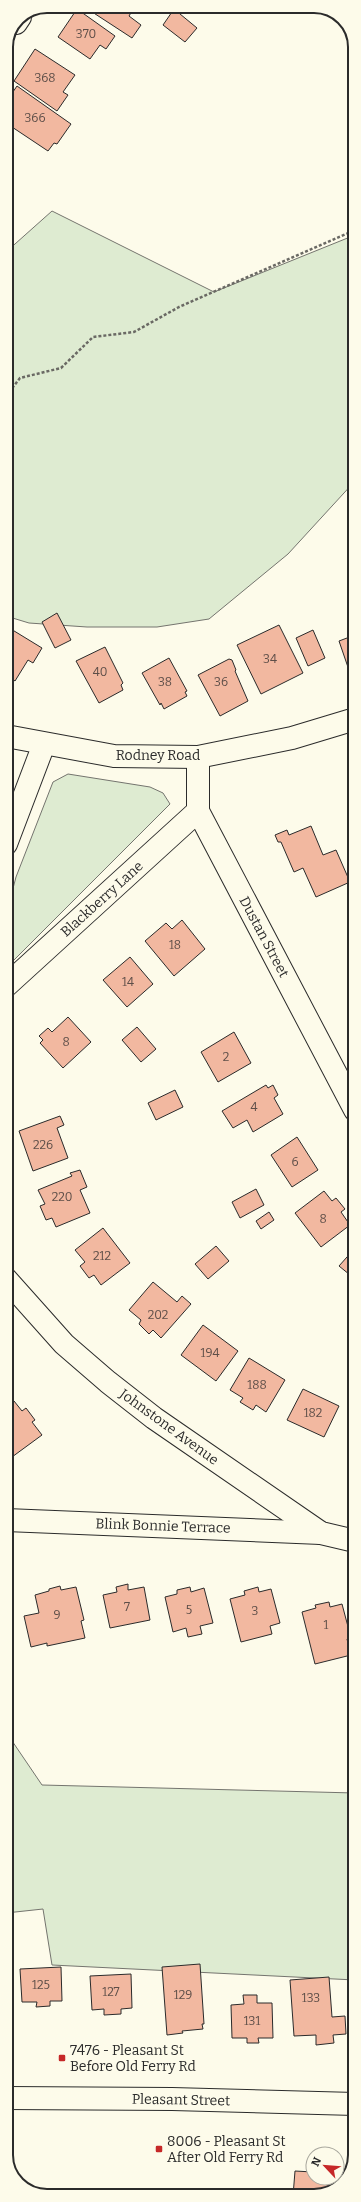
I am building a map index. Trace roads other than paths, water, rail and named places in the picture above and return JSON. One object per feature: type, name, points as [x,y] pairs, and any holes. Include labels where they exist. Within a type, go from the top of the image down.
[{"type":"street","name":"Rodney Road","points":[[13,737],[114,756],[198,757],[292,738],[348,721]]},
{"type":"street","points":[[13,826],[44,744]]},
{"type":"street","name":"Dustan Street","points":[[198,757],[198,811],[348,1097]]},
{"type":"street","name":"Blackberry Lane","points":[[13,980],[198,811]]},
{"type":"street","name":"Johnstone Avenue","points":[[13,1287],[64,1344],[108,1382],[154,1418],[321,1532],[348,1539]]},
{"type":"street","name":"Blink Bonnie Terrace","points":[[13,1520],[321,1532]]},
{"type":"street","name":"Pleasant Street","points":[[13,2098],[172,2099],[348,2104]]},
{"type":"place","name":"7476 - Pleasant St Before Old Ferry Rd","points":[[62,2058]]},
{"type":"place","name":"8006 - Pleasant St After Old Ferry Rd","points":[[159,2149]]}]
